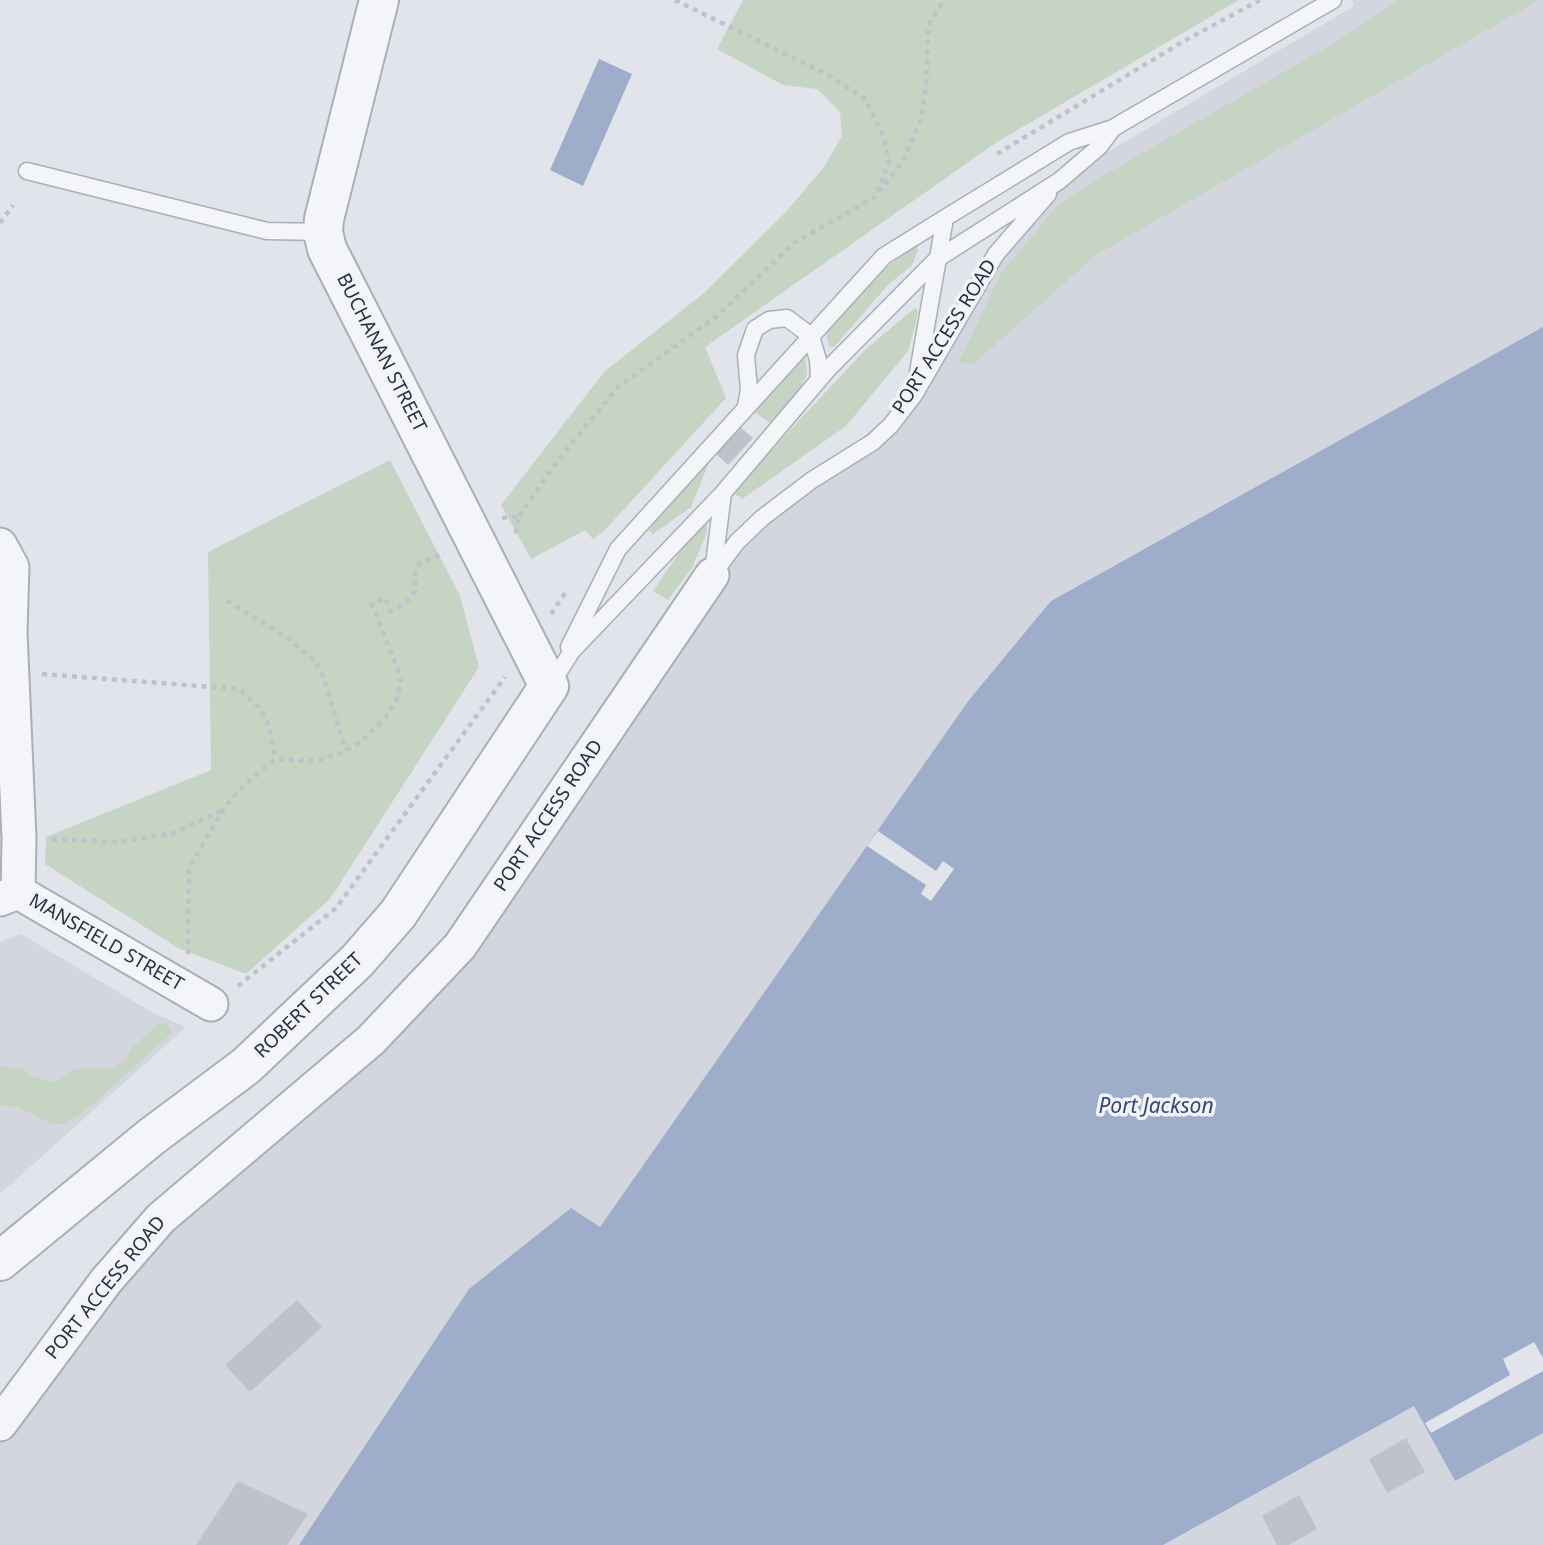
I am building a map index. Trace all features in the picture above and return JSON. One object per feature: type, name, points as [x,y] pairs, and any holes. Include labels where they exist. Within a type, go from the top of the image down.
[{"type":"street","points":[[323,232],[379,0]]},
{"type":"street","name":"BUCHANAN STREET","points":[[323,232],[332,259],[550,686]]},
{"type":"street","points":[[0,545],[12,567],[5,619],[12,672],[19,838],[9,895]]},
{"type":"street","name":"PORT ACCESS ROAD","points":[[0,1424],[106,1281],[161,1219],[371,1040],[460,946],[712,575]]},
{"type":"street","name":"ROBERT STREET","points":[[0,1261],[151,1137],[246,1066],[357,961],[398,914],[468,814],[550,686]]},
{"type":"street","name":"MANSFIELD STREET","points":[[9,895],[211,1004]]},
{"type":"lane","points":[[550,686],[618,550],[884,256],[1069,142],[1113,128],[1334,0]]},
{"type":"lane","points":[[550,686],[572,651],[723,493],[818,380],[937,259],[1059,181],[1099,147],[1113,128]]},
{"type":"lane","points":[[27,171],[267,231],[323,232]]},
{"type":"lane","name":"PORT ACCESS ROAD","points":[[712,575],[737,542],[762,518],[812,480],[873,442],[914,395],[996,254],[1059,181]]},
{"type":"lane","points":[[914,395],[944,218]]},
{"type":"lane","points":[[745,409],[750,390],[746,355],[755,329],[769,320],[787,318],[811,336],[818,360],[818,380]]},
{"type":"lane","points":[[712,575],[723,493]]},
{"type":"path","points":[[675,0],[828,75],[865,99],[884,138],[888,162],[875,197]]},
{"type":"path","points":[[519,516],[559,458],[617,388],[717,316],[794,243],[875,197],[902,161],[921,119],[927,78],[928,26],[944,0]]},
{"type":"path","points":[[0,223],[13,205]]},
{"type":"path","points":[[188,940],[189,868],[223,810],[239,790],[275,759],[316,761],[346,750],[362,741],[386,717],[397,699],[401,678],[372,604],[385,598],[390,611],[404,604],[415,592],[415,573],[420,563],[476,540]]},
{"type":"path","points":[[227,601],[288,638],[315,661],[323,676],[346,750]]},
{"type":"path","points":[[211,1004],[269,964],[336,908],[530,645]]},
{"type":"path","points":[[12,672],[239,689],[260,708],[269,726],[275,759]]},
{"type":"path","points":[[19,838],[118,842],[174,833],[223,810]]},
{"type":"shaded area","points":[[1352,0],[1543,0],[1543,327],[1051,601],[600,1228],[469,1289],[299,1545],[0,1545],[0,1424],[106,1281],[371,1040],[737,542],[891,425],[996,254],[1059,181],[1354,6]]},
{"type":"shaded area","points":[[21,934],[155,1014],[186,1027],[0,1194],[0,942]]},
{"type":"shaded area","points":[[1414,1406],[1455,1481],[1543,1433],[1543,1545],[1163,1545]]},
{"type":"green space","points":[[743,0],[1239,0],[997,142],[705,347],[726,398],[603,532],[593,539],[585,530],[531,559],[501,505],[604,372],[704,293],[786,212],[824,167],[842,136],[840,112],[817,89],[783,85],[717,49]]},
{"type":"green space","points":[[1399,0],[1539,0],[1096,255],[973,364],[959,362],[1001,274],[1057,206],[1101,177],[1341,39]]},
{"type":"green space","points":[[916,245],[918,250],[912,265],[888,285],[834,347],[829,347],[826,332],[831,326],[884,269]]},
{"type":"green space","points":[[915,308],[918,311],[908,351],[846,426],[742,499],[735,494],[741,483],[866,349]]},
{"type":"green space","points":[[805,352],[807,375],[800,388],[770,423],[752,410]]},
{"type":"green space","points":[[390,460],[460,596],[479,667],[330,899],[246,974],[178,948],[45,864],[46,837],[211,770],[208,552]]},
{"type":"green space","points":[[710,460],[691,507],[653,534],[649,531],[655,522]]},
{"type":"green space","points":[[707,521],[707,532],[692,568],[668,600],[653,591],[685,544]]},
{"type":"green space","points":[[159,1023],[167,1024],[172,1033],[83,1113],[64,1124],[53,1124],[17,1107],[0,1106],[0,1067],[21,1068],[34,1077],[54,1082],[72,1070],[86,1067],[113,1068],[125,1061],[133,1047]]},
{"type":"water","points":[[599,59],[632,74],[583,186],[550,170]]},
{"type":"water","name":"Port Jackson","points":[[1543,327],[1543,1433],[1455,1481],[1414,1406],[1163,1545],[299,1545],[469,1289],[571,1208],[600,1227],[969,700],[1051,601]]},
{"type":"pier","points":[[878,831],[936,871],[943,861],[954,869],[931,901],[921,894],[926,885],[867,846]]},
{"type":"pier","points":[[1534,1342],[1543,1358],[1543,1371],[1431,1433],[1425,1423],[1510,1375],[1503,1359]]},
{"type":"building","points":[[740,427],[753,438],[728,465],[716,454]]},
{"type":"building","points":[[297,1300],[322,1327],[250,1392],[225,1365]]},
{"type":"building","points":[[1406,1438],[1425,1472],[1387,1493],[1369,1459]]},
{"type":"building","points":[[238,1481],[308,1514],[287,1545],[196,1545]]},
{"type":"building","points":[[1299,1495],[1317,1529],[1289,1545],[1277,1545],[1262,1516]]}]
